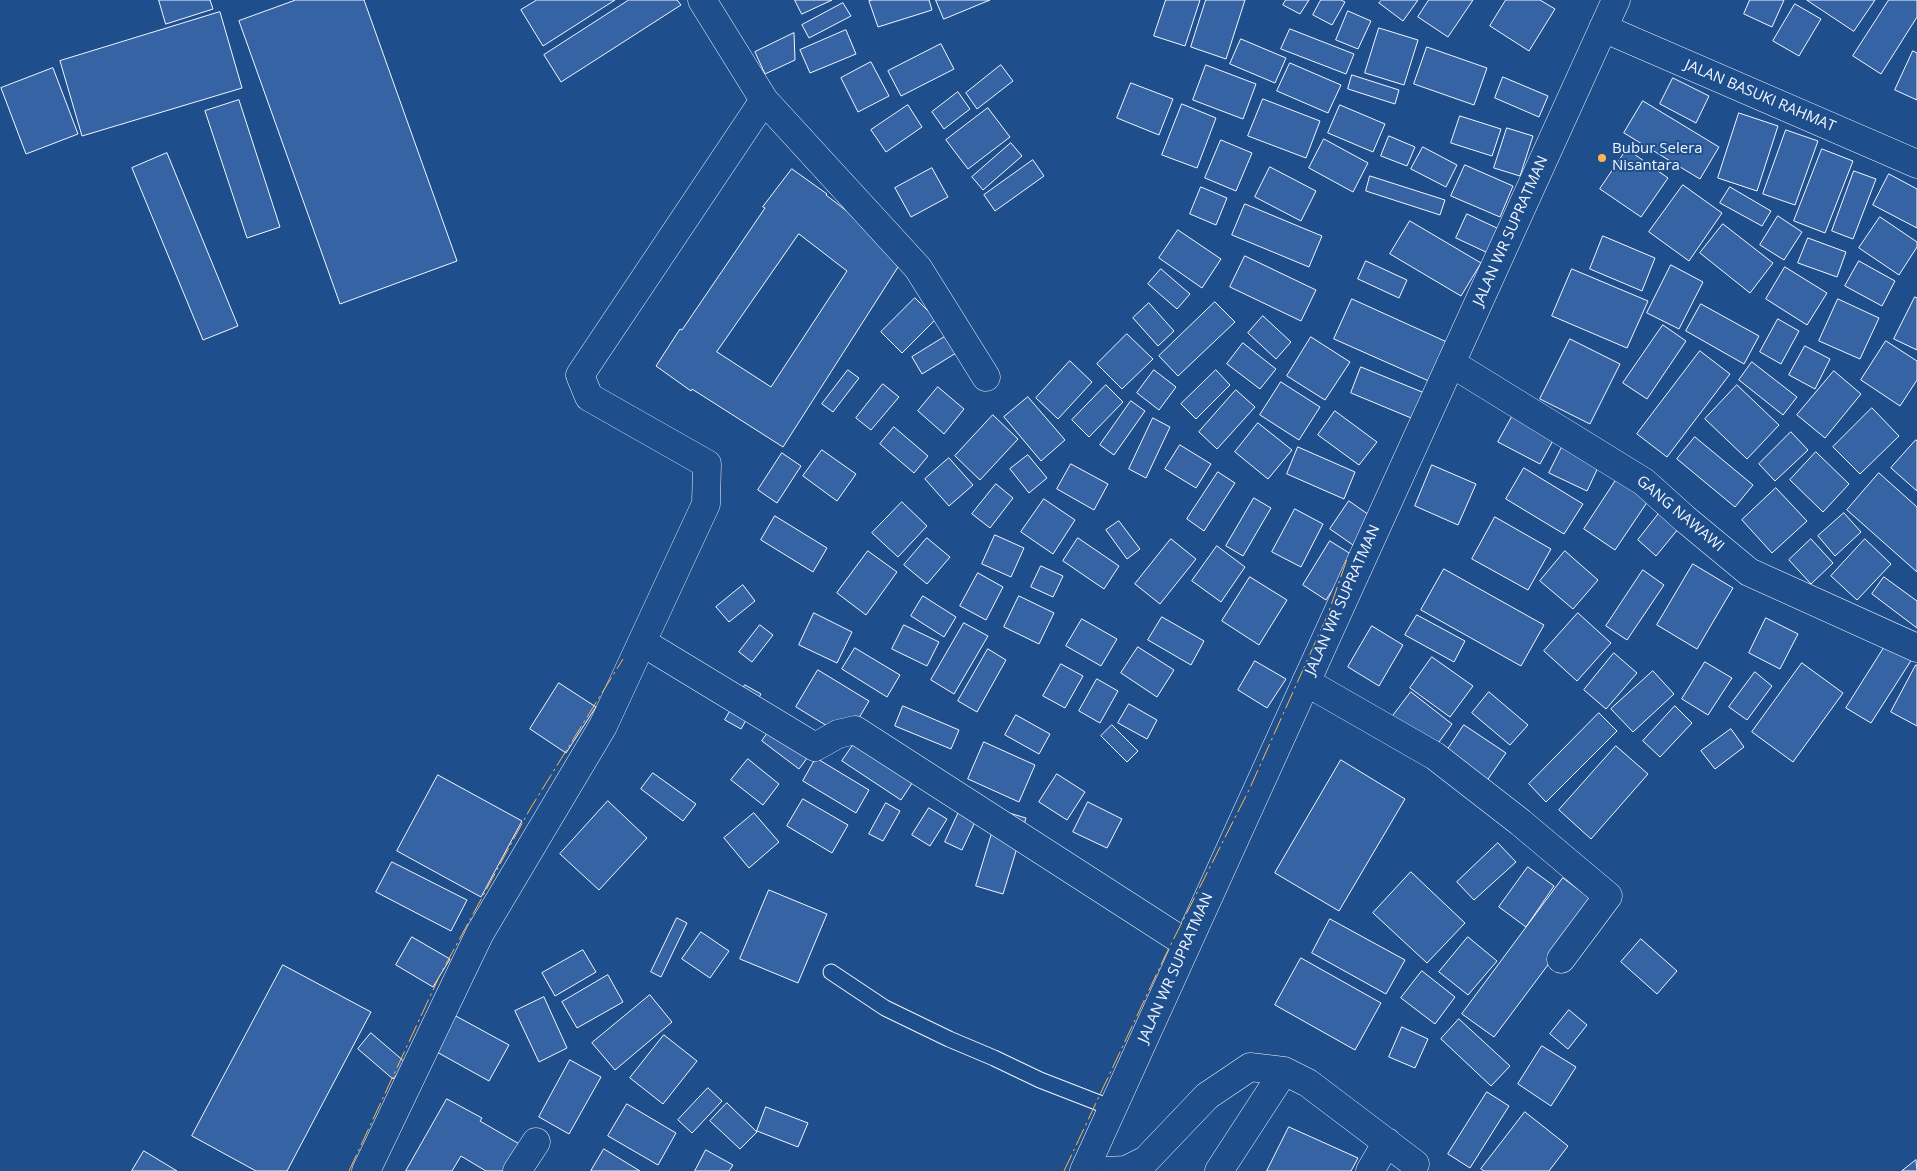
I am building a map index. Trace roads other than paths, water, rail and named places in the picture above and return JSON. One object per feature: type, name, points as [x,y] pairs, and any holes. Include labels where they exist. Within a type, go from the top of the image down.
[{"type":"street","points":[[702,0],[764,100],[918,268],[986,377]]},
{"type":"street","name":"JALAN WR SUPRATMAN","points":[[1084,1171],[1616,0]]},
{"type":"street","name":"JALAN BASUKI RAHMAT","points":[[1603,28],[1917,164]]},
{"type":"street","points":[[366,1171],[480,933],[603,726],[706,504],[707,464],[589,397],[580,375],[764,100]]},
{"type":"street","name":"GANG NAWAWI","points":[[1451,363],[1644,482],[1749,572],[1917,648]]},
{"type":"street","points":[[642,642],[815,747],[838,734],[855,730],[1187,944]]},
{"type":"street","points":[[1306,682],[1435,756],[1520,822],[1608,896],[1561,959]]},
{"type":"street","points":[[1107,1171],[1126,1170],[1146,1160],[1207,1096],[1250,1067],[1284,1071],[1308,1083],[1415,1164]]},
{"type":"street","points":[[1219,1171],[1284,1071]]},
{"type":"street","points":[[517,1171],[536,1142]]},
{"type":"street","points":[[1370,1171],[1387,1142]]},
{"type":"lane","points":[[831,972],[885,1008],[949,1039],[1040,1080],[1112,1108]]},
{"type":"place","name":"Bubur Selera Nisantara","points":[[1602,158]]}]
